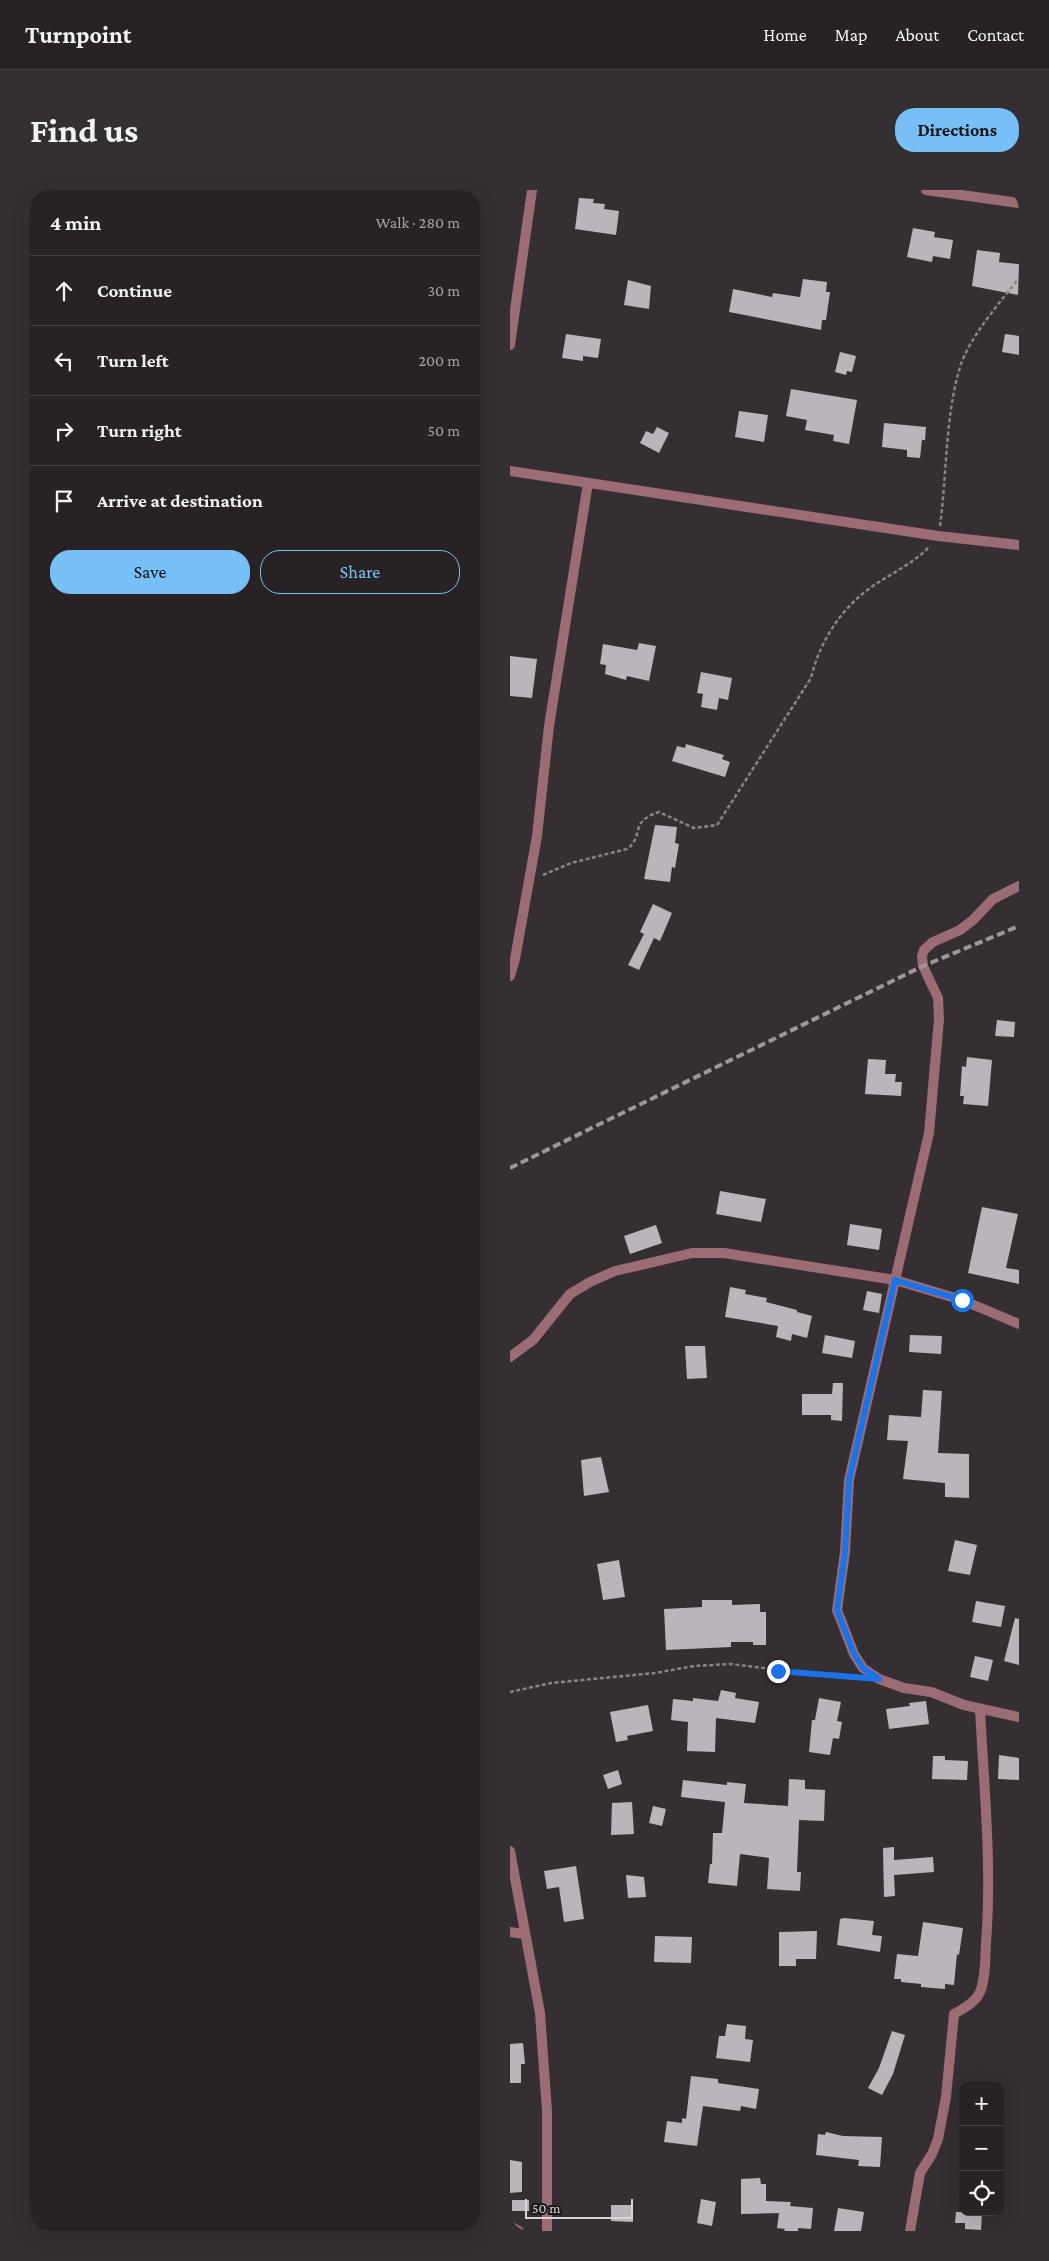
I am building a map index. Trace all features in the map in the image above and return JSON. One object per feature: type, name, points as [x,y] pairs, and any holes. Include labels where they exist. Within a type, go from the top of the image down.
[{"type":"street","points":[[510,345],[532,190]]},
{"type":"street","points":[[926,190],[1019,203]]},
{"type":"street","points":[[510,471],[938,536],[1019,545]]},
{"type":"street","points":[[510,976],[515,959],[537,836],[549,726],[588,483]]},
{"type":"street","points":[[1019,886],[993,899],[973,920],[960,930],[933,942],[924,950],[922,956],[923,966],[938,998],[939,1019],[929,1133],[849,1480],[845,1552],[837,1610],[854,1654],[863,1668],[879,1679],[904,1688],[931,1692],[964,1705],[1019,1717]]},
{"type":"street","points":[[510,1357],[533,1340],[570,1294],[615,1271],[692,1252],[724,1253],[895,1280],[962,1300],[1019,1324]]},
{"type":"street","points":[[910,2231],[920,2173],[932,2154],[938,2139],[946,2096],[954,2014],[969,2006],[980,1993],[984,1980],[988,1921],[988,1833],[980,1709]]},
{"type":"street","points":[[510,1851],[540,2013],[547,2111],[547,2231]]},
{"type":"street","points":[[510,1932],[524,1934]]},
{"type":"street","points":[[510,2226],[519,2231]]},
{"type":"path","points":[[527,886],[548,871],[627,849],[633,844],[638,824],[646,816],[659,812],[694,828],[717,825],[811,678],[815,659],[826,637],[856,599],[920,556],[938,536],[951,410],[961,365],[987,318],[1019,278]]},
{"type":"path","points":[[510,1692],[551,1683],[655,1674],[694,1666],[730,1664],[854,1679],[879,1679]]},
{"type":"building","points":[[579,198],[594,199],[593,203],[605,204],[604,209],[619,211],[616,235],[575,229]]},
{"type":"building","points":[[913,228],[935,232],[934,237],[953,240],[950,259],[933,256],[932,262],[907,257]]},
{"type":"building","points":[[977,250],[1000,253],[999,262],[1019,264],[1018,295],[972,286]]},
{"type":"building","points":[[803,279],[827,282],[826,292],[830,292],[826,320],[822,320],[821,330],[729,312],[733,289],[772,297],[773,293],[800,297]]},
{"type":"building","points":[[628,280],[651,286],[649,309],[624,305]]},
{"type":"building","points":[[566,334],[601,339],[598,358],[583,356],[583,361],[562,358]]},
{"type":"building","points":[[1005,334],[1019,336],[1019,355],[1002,352]]},
{"type":"building","points":[[840,352],[856,356],[852,372],[847,371],[846,375],[835,372]]},
{"type":"building","points":[[791,389],[857,400],[849,444],[833,441],[834,435],[805,430],[807,420],[786,416]]},
{"type":"building","points":[[739,411],[768,415],[764,442],[735,437]]},
{"type":"building","points":[[884,423],[926,427],[920,458],[907,457],[907,450],[882,447]]},
{"type":"building","points":[[657,427],[669,433],[659,453],[640,443],[646,431],[653,434]]},
{"type":"building","points":[[639,643],[656,646],[649,681],[627,676],[626,680],[605,674],[606,665],[600,664],[603,644],[637,650]]},
{"type":"building","points":[[510,656],[537,659],[532,698],[510,696]]},
{"type":"building","points":[[701,672],[732,678],[728,700],[719,698],[717,710],[701,707],[703,694],[697,693]]},
{"type":"building","points":[[686,744],[724,755],[722,759],[730,762],[725,777],[672,761],[677,746],[685,748]]},
{"type":"building","points":[[655,825],[677,827],[675,843],[679,844],[675,868],[672,867],[670,882],[644,879]]},
{"type":"building","points":[[653,904],[672,913],[660,941],[654,938],[639,970],[628,965],[644,934],[640,932]]},
{"type":"building","points":[[997,1020],[1015,1022],[1014,1037],[995,1036]]},
{"type":"building","points":[[967,1057],[992,1060],[988,1106],[963,1104],[964,1096],[960,1096],[962,1066],[966,1067]]},
{"type":"building","points":[[868,1059],[886,1060],[885,1074],[896,1074],[895,1082],[902,1082],[901,1096],[865,1094]]},
{"type":"building","points":[[720,1191],[766,1199],[761,1222],[716,1214]]},
{"type":"building","points":[[982,1207],[1018,1214],[1006,1268],[1019,1270],[1019,1284],[968,1273]]},
{"type":"building","points":[[850,1224],[882,1229],[879,1250],[847,1245]]},
{"type":"building","points":[[656,1225],[662,1243],[630,1254],[624,1236]]},
{"type":"building","points":[[730,1287],[746,1290],[745,1294],[767,1298],[766,1302],[812,1316],[807,1338],[792,1334],[791,1341],[776,1337],[778,1326],[725,1317]]},
{"type":"building","points":[[867,1291],[882,1294],[879,1313],[863,1310]]},
{"type":"building","points":[[825,1335],[855,1341],[852,1358],[822,1353]]},
{"type":"building","points":[[910,1335],[942,1336],[941,1354],[909,1352]]},
{"type":"building","points":[[685,1346],[705,1346],[707,1378],[687,1379]]},
{"type":"building","points":[[833,1383],[843,1383],[842,1421],[831,1420],[831,1415],[802,1415],[802,1394],[832,1394]]},
{"type":"building","points":[[923,1390],[942,1391],[938,1453],[969,1454],[969,1498],[945,1497],[945,1483],[903,1479],[908,1441],[887,1440],[889,1415],[921,1417]]},
{"type":"building","points":[[601,1457],[609,1492],[584,1496],[581,1460]]},
{"type":"building","points":[[955,1540],[977,1545],[970,1575],[948,1571]]},
{"type":"building","points":[[619,1560],[625,1597],[603,1600],[597,1564]]},
{"type":"building","points":[[702,1600],[732,1600],[732,1605],[760,1604],[760,1612],[766,1612],[766,1645],[753,1645],[753,1642],[731,1642],[731,1647],[666,1650],[664,1609],[702,1607]]},
{"type":"building","points":[[976,1601],[1005,1606],[1001,1627],[972,1622]]},
{"type":"building","points":[[1015,1618],[1019,1619],[1019,1665],[1004,1661]]},
{"type":"building","points":[[975,1656],[993,1660],[988,1681],[970,1677]]},
{"type":"building","points":[[721,1690],[736,1693],[735,1698],[759,1702],[755,1723],[716,1718],[715,1752],[687,1751],[688,1722],[671,1720],[673,1699],[693,1701],[693,1698],[718,1701]]},
{"type":"building","points":[[819,1698],[841,1702],[837,1721],[842,1722],[839,1739],[833,1738],[830,1755],[809,1752],[812,1720],[815,1720]]},
{"type":"building","points":[[926,1701],[929,1724],[889,1729],[886,1709],[910,1706],[909,1703]]},
{"type":"building","points":[[648,1705],[653,1731],[627,1736],[628,1740],[616,1742],[610,1712]]},
{"type":"building","points":[[999,1755],[1019,1758],[1019,1780],[998,1779]]},
{"type":"building","points":[[933,1756],[945,1756],[945,1760],[968,1761],[967,1780],[932,1779]]},
{"type":"building","points":[[618,1770],[622,1784],[608,1789],[603,1775]]},
{"type":"building","points":[[789,1779],[805,1780],[805,1789],[825,1790],[824,1821],[799,1820],[797,1872],[801,1872],[800,1891],[767,1889],[769,1858],[740,1854],[737,1886],[708,1883],[710,1864],[712,1864],[713,1833],[722,1833],[725,1802],[681,1797],[683,1780],[727,1785],[727,1782],[746,1784],[744,1803],[788,1806]]},
{"type":"building","points":[[632,1802],[634,1834],[611,1835],[612,1803]]},
{"type":"building","points":[[653,1806],[666,1809],[662,1826],[649,1823]]},
{"type":"building","points":[[894,1847],[894,1860],[933,1857],[934,1872],[894,1875],[895,1896],[884,1897],[883,1848]]},
{"type":"building","points":[[576,1866],[584,1919],[564,1922],[559,1887],[547,1889],[544,1871]]},
{"type":"building","points":[[626,1875],[644,1877],[646,1897],[628,1898]]},
{"type":"building","points":[[840,1919],[874,1921],[872,1935],[882,1936],[880,1952],[837,1945]]},
{"type":"building","points":[[923,1922],[963,1928],[959,1955],[957,1954],[954,1985],[945,1984],[945,1989],[921,1987],[921,1984],[901,1982],[901,1979],[894,1979],[897,1954],[918,1956]]},
{"type":"building","points":[[817,1931],[816,1959],[796,1959],[796,1966],[779,1966],[779,1932]]},
{"type":"building","points":[[655,1936],[692,1937],[691,1963],[654,1962]]},
{"type":"building","points":[[727,2024],[746,2026],[745,2039],[753,2040],[750,2062],[716,2058],[719,2036],[725,2036]]},
{"type":"building","points":[[892,2031],[905,2035],[893,2074],[882,2095],[868,2088],[879,2068]]},
{"type":"building","points":[[523,2043],[525,2064],[521,2064],[521,2083],[510,2083],[510,2044]]},
{"type":"building","points":[[691,2076],[718,2079],[718,2083],[759,2089],[756,2109],[741,2106],[740,2111],[703,2106],[697,2146],[664,2142],[667,2121],[682,2123],[682,2118],[686,2119]]},
{"type":"building","points":[[826,2132],[843,2136],[882,2137],[880,2167],[858,2166],[859,2160],[816,2155],[818,2134],[825,2135]]},
{"type":"building","points":[[510,2160],[522,2162],[522,2192],[510,2193]]},
{"type":"building","points":[[760,2178],[761,2184],[766,2184],[766,2201],[791,2202],[790,2206],[813,2208],[811,2229],[798,2228],[798,2231],[784,2231],[785,2229],[777,2228],[779,2213],[741,2214],[741,2179]]},
{"type":"building","points":[[701,2199],[716,2202],[712,2226],[697,2223]]},
{"type":"building","points":[[512,2200],[529,2200],[529,2211],[512,2211]]},
{"type":"building","points":[[611,2205],[633,2205],[633,2222],[611,2221]]},
{"type":"building","points":[[838,2208],[864,2212],[861,2231],[834,2231]]},
{"type":"building","points":[[956,2212],[959,2212],[959,2216],[982,2216],[981,2230],[965,2229],[965,2223],[955,2223]]},
{"type":"railway","points":[[510,1168],[923,966],[1019,926]]},
{"type":"route","points":[[778,1671],[854,1679],[879,1679],[863,1668],[854,1654],[842,1629],[837,1610],[845,1552],[849,1480],[895,1280],[962,1300]]}]
